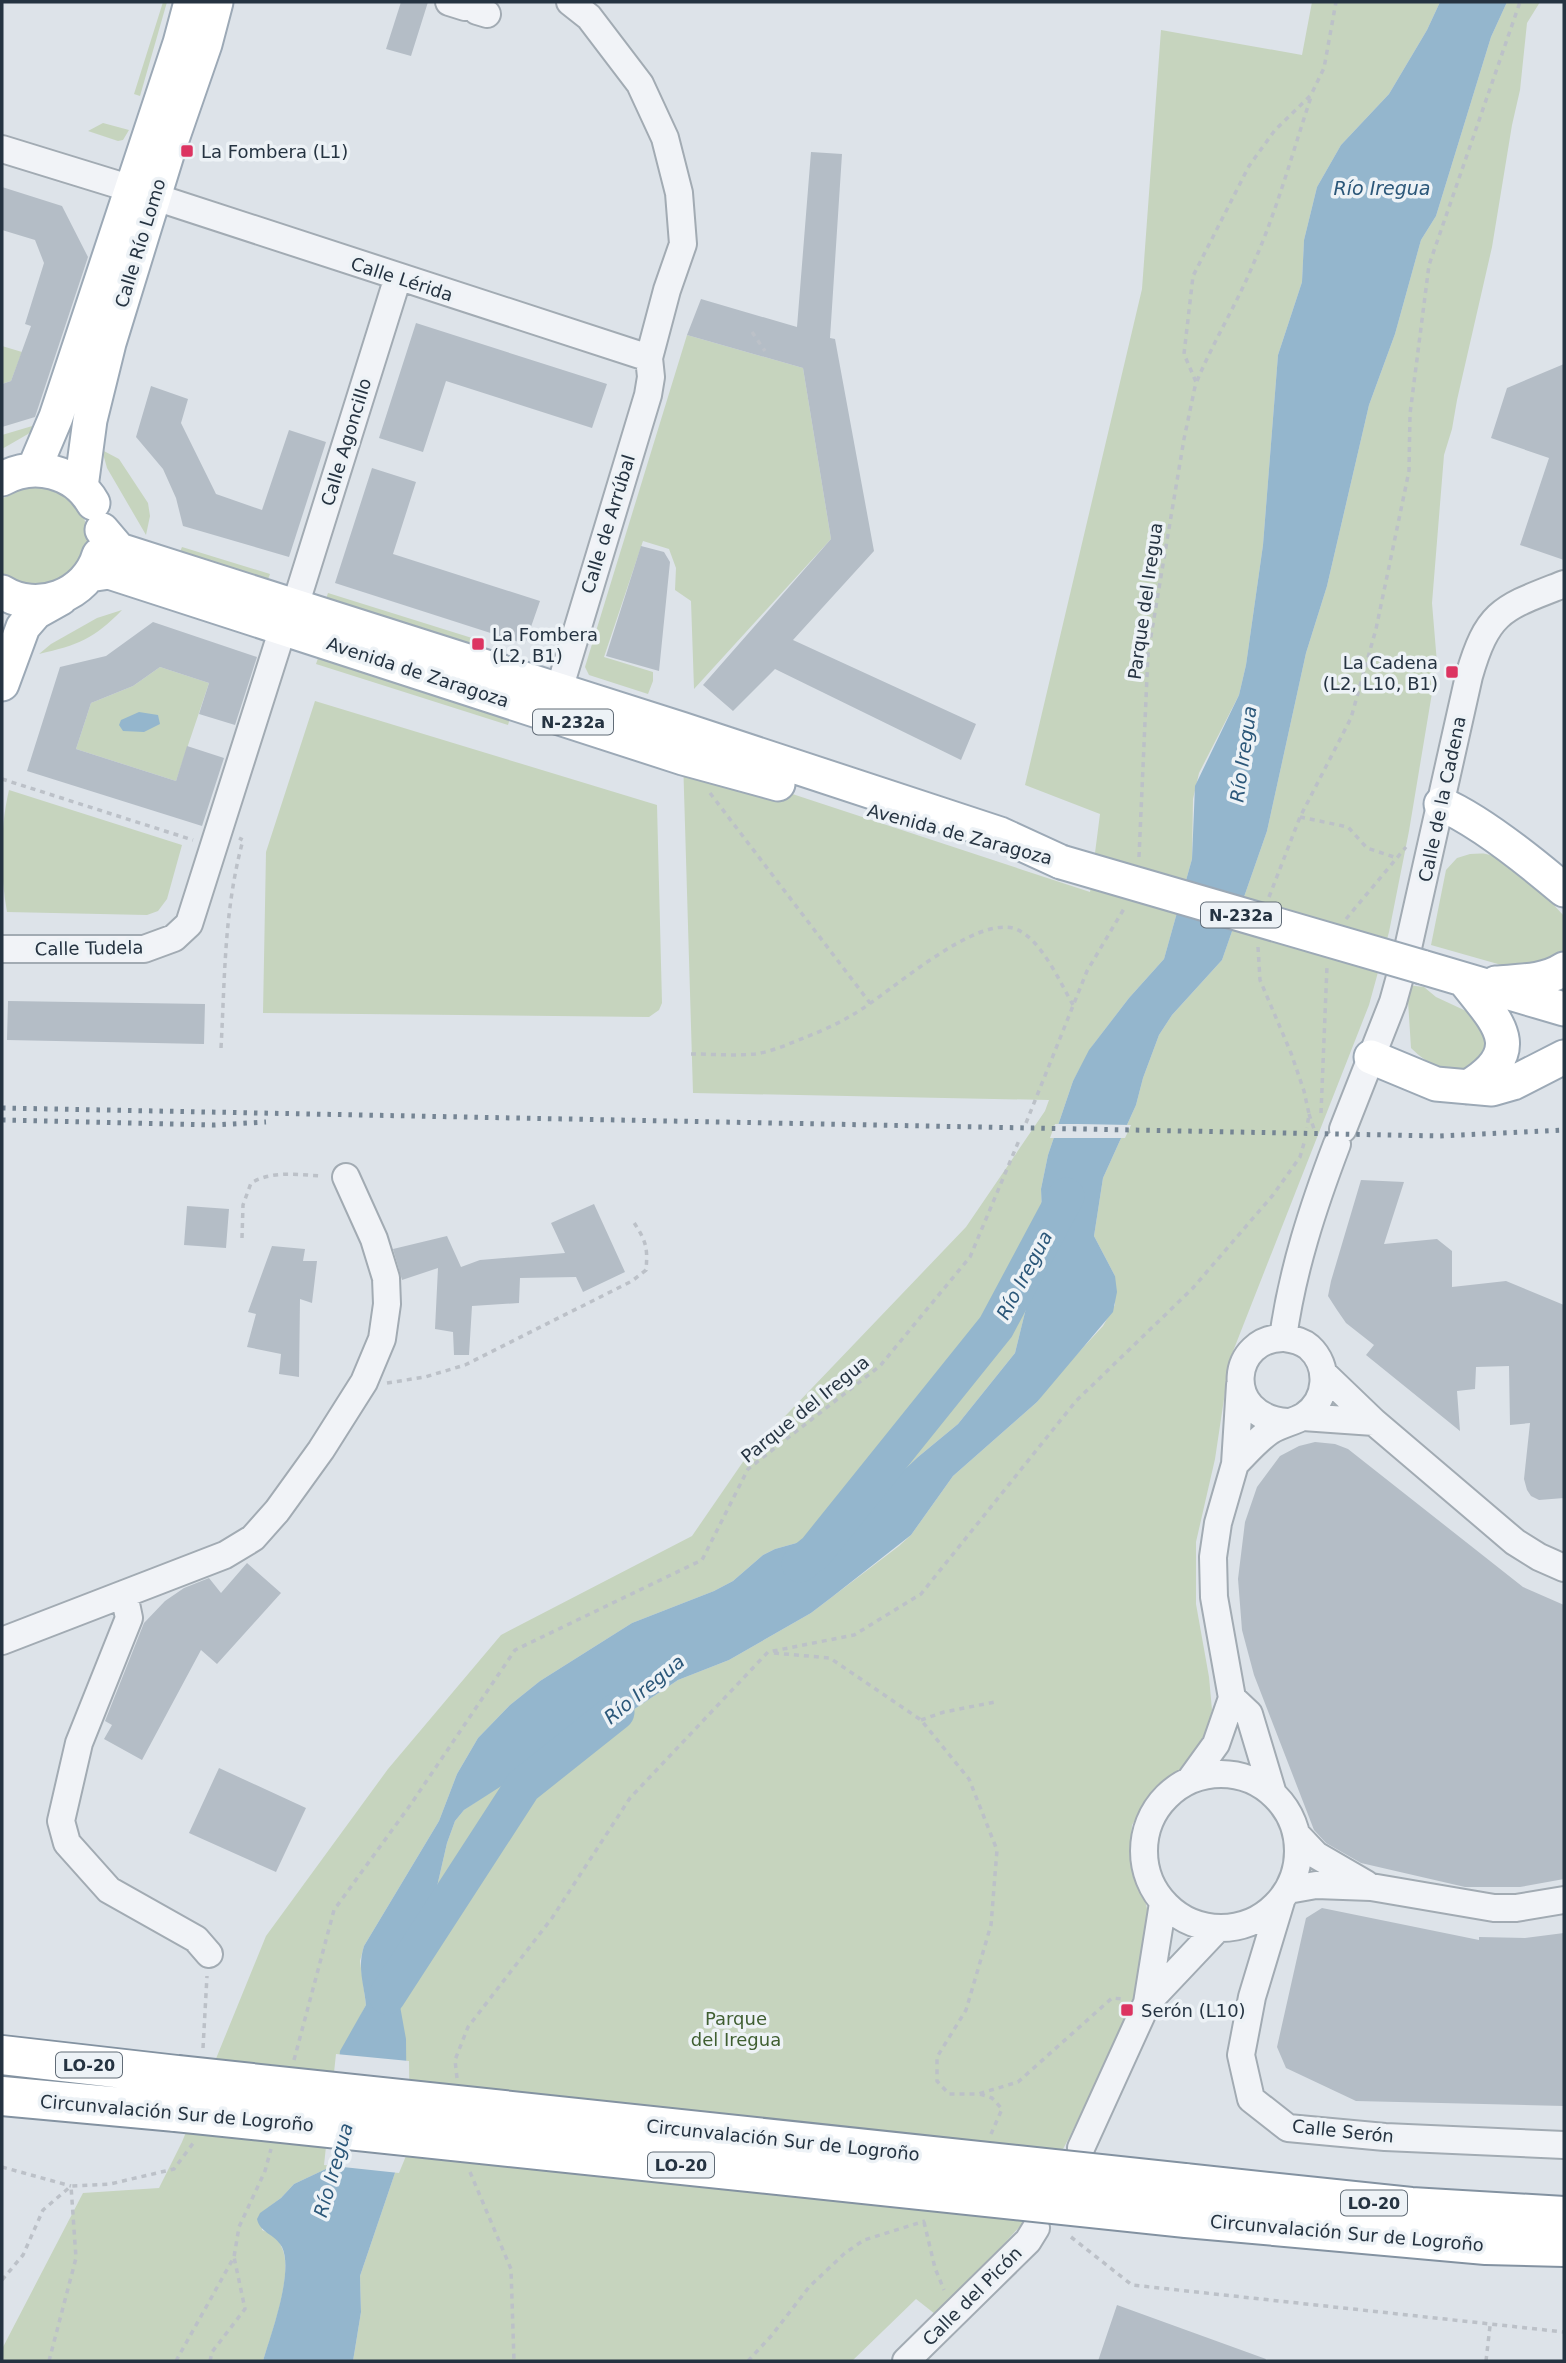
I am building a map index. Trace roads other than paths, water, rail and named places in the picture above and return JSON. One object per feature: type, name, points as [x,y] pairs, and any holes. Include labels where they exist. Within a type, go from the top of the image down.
[{"type":"highway","name":"Circunvalación Sur de Logroño","points":[[2,2055],[188,2096],[1185,2201],[1486,2245],[1564,2247]]},
{"type":"highway","name":"Circunvalación Sur de Logroño","points":[[2,2098],[78,2104],[188,2096]]},
{"type":"highway","name":"Circunvalación Sur de Logroño","points":[[1185,2201],[1411,2207],[1564,2216]]},
{"type":"main road","name":"Calle Río Lomo","points":[[174,99],[180,43],[191,2]]},
{"type":"main road","name":"Calle Río Lomo","points":[[34,469],[143,193],[174,99],[216,2]]},
{"type":"main road","name":"Calle Río Lomo","points":[[81,487],[90,420],[143,193]]},
{"type":"main road","points":[[2,479],[12,473],[34,469],[67,477],[81,487]]},
{"type":"main road","name":"N-232a","points":[[81,487],[99,514],[102,530]]},
{"type":"main road","points":[[2,684],[23,627],[36,612],[78,584],[97,561],[102,530]]},
{"type":"main road","name":"Avenida de Zaragoza","points":[[102,530],[119,550],[289,617],[683,758],[1060,862]]},
{"type":"main road","name":"Avenida de Zaragoza","points":[[78,584],[109,572],[289,617],[559,690],[1000,834],[1060,862]]},
{"type":"main road","name":"N-232a","points":[[2,592],[28,602],[48,601],[78,584]]},
{"type":"main road","points":[[1441,804],[1484,829],[1564,890]]},
{"type":"main road","name":"N-232a","points":[[1060,862],[1564,1009]]},
{"type":"main road","points":[[1468,1087],[1491,1071],[1501,1055],[1503,1040],[1497,1023],[1472,983],[1535,980],[1564,969]]},
{"type":"main road","points":[[1371,1058],[1436,1084],[1500,1088],[1564,1057]]},
{"type":"street","name":"Calle de Arrúbal","points":[[559,690],[648,395],[651,377],[649,358],[683,243],[679,193],[665,138],[640,84],[589,17],[570,2]]},
{"type":"street","name":"Calle Lérida","points":[[2,149],[649,358]]},
{"type":"street","name":"Calle Agoncillo","points":[[174,938],[190,924],[398,278]]},
{"type":"street","name":"Calle de la Cadena","points":[[1283,1338],[1296,1270],[1320,1188],[1393,1002],[1408,948],[1469,676],[1481,640],[1500,614],[1564,583]]},
{"type":"street","name":"Calle Tudela","points":[[2,950],[144,949],[174,938]]},
{"type":"street","points":[[2,1641],[225,1556],[253,1538],[277,1511],[321,1450],[364,1382],[382,1339],[387,1304],[386,1278],[374,1239],[346,1177]]},
{"type":"street","points":[[1190,1780],[1216,1744],[1232,1698],[1214,1597],[1213,1556],[1218,1523],[1235,1464],[1241,1369],[1248,1354],[1260,1343],[1275,1338],[1292,1338],[1307,1346],[1319,1358],[1324,1374],[1323,1391],[1316,1406],[1268,1432],[1235,1464]]},
{"type":"street","points":[[1324,1374],[1374,1422],[1515,1542],[1564,1567]]},
{"type":"street","points":[[1240,1385],[1245,1400],[1256,1413],[1270,1420],[1374,1422]]},
{"type":"street","points":[[124,1594],[129,1618],[79,1743],[61,1821],[67,1843],[109,1890],[196,1939],[209,1954]]},
{"type":"street","points":[[1232,1698],[1249,1714],[1273,1794]]},
{"type":"street","points":[[1297,1835],[1297,1863],[1284,1895],[1263,1917],[1241,1926],[1217,1929],[1178,1917],[1163,1903],[1149,1883],[1143,1858],[1144,1833],[1154,1810],[1173,1789],[1190,1780],[1212,1774],[1234,1774],[1255,1782],[1273,1794],[1288,1813],[1297,1835],[1316,1855],[1371,1887]]},
{"type":"street","points":[[1284,1895],[1316,1885],[1371,1887],[1494,1908],[1516,1908],[1564,1900]]},
{"type":"street","name":"Calle Serón","points":[[1284,1895],[1252,1997],[1241,2054],[1251,2099],[1287,2128],[1385,2137],[1564,2145]]},
{"type":"street","points":[[1082,2148],[1147,2003],[1163,1903]]},
{"type":"street","points":[[1147,2003],[1217,1929]]},
{"type":"street","name":"Calle del Picón","points":[[906,2361],[1028,2241],[1036,2228]]},
{"type":"water","name":"Río Iregua","points":[[1440,2],[1507,2],[1491,37],[1436,216],[1421,240],[1395,334],[1369,405],[1327,586],[1306,653],[1267,831],[1222,960],[1172,1015],[1159,1035],[1136,1105],[1103,1178],[1094,1236],[1115,1276],[1117,1292],[1113,1312],[1037,1402],[953,1476],[911,1535],[832,1597],[811,1613],[729,1660],[678,1680],[609,1726],[548,1756],[464,1810],[455,1821],[433,1904],[419,1938],[400,2006],[406,2039],[407,2145],[360,2276],[361,2312],[353,2361],[263,2361],[280,2303],[285,2258],[282,2247],[261,2227],[257,2219],[260,2213],[281,2198],[294,2184],[328,2168],[340,2051],[366,2005],[361,1969],[364,1946],[439,1821],[457,1774],[478,1738],[510,1705],[540,1681],[632,1623],[714,1591],[733,1581],[763,1555],[775,1549],[818,1537],[848,1522],[958,1424],[1015,1353],[1028,1300],[1044,1263],[1041,1189],[1048,1155],[1073,1081],[1089,1050],[1129,998],[1164,959],[1192,859],[1195,786],[1239,695],[1246,665],[1263,545],[1278,355],[1302,282],[1304,240],[1317,187],[1341,145],[1389,94],[1427,30]]},
{"type":"water","points":[[139,712],[158,715],[160,724],[144,732],[123,731],[119,725],[121,720]]},
{"type":"waterway","name":"Río Iregua","points":[[800,1564],[816,1551],[996,1327],[1066,1196]]},
{"type":"waterway","name":"Río Iregua","points":[[387,1996],[523,1786],[616,1712]]},
{"type":"railway","points":[[2,1108],[1440,1136],[1564,1130]]},
{"type":"railway","points":[[2,1120],[214,1125],[266,1122]]},
{"type":"place","name":"La Fombera (L1)","points":[[187,151]]},
{"type":"place","name":"La Fombera (L2, B1)","points":[[478,644]]},
{"type":"place","name":"La Cadena (L2, L10, B1)","points":[[1452,672]]},
{"type":"place","name":"Serón (L10)","points":[[1127,2010]]},
{"type":"park label","name":"Parque del Iregua","points":[[736,2028]]}]
